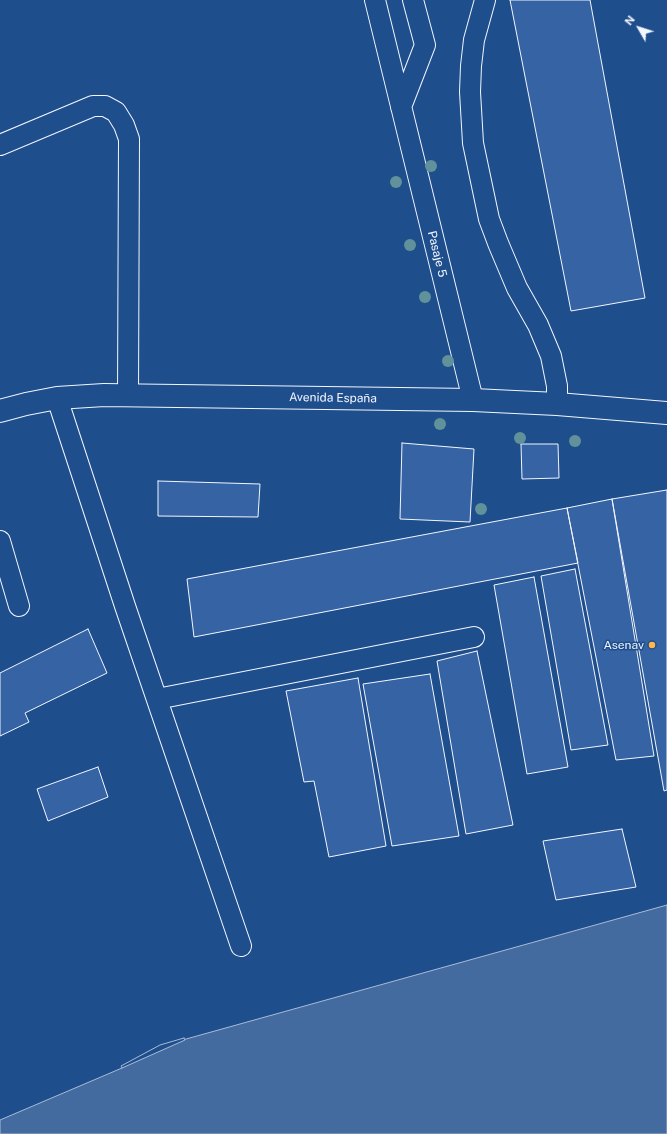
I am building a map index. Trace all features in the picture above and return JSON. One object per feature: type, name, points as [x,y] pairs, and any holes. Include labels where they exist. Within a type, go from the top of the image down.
[{"type":"main road","name":"Avenida España","points":[[0,411],[57,398],[96,395],[128,395],[474,400],[557,404],[667,413]]},
{"type":"street","name":"Pasaje 5","points":[[375,0],[474,400]]},
{"type":"street","points":[[402,107],[425,45],[413,0]]},
{"type":"street","points":[[484,0],[474,40],[471,66],[470,98],[474,143],[489,219],[517,288],[538,325],[551,356],[557,386],[557,404]]},
{"type":"street","points":[[0,145],[93,106],[105,106],[116,112],[124,125],[129,139],[128,395]]},
{"type":"street","points":[[57,398],[122,598],[241,946]]},
{"type":"street","points":[[0,541],[19,606]]},
{"type":"street","points":[[157,699],[474,637]]},
{"type":"water","points":[[667,905],[667,1134],[0,1134],[0,1120],[122,1068],[161,1046]]},
{"type":"pier","points":[[184,1038],[185,1040],[122,1068],[121,1066],[160,1045]]},
{"type":"building","points":[[510,0],[590,0],[645,298],[571,311]]},
{"type":"building","points":[[402,443],[474,449],[470,522],[400,519]]},
{"type":"building","points":[[521,444],[558,444],[559,478],[522,479]]},
{"type":"building","points":[[158,481],[260,484],[258,517],[158,516]]},
{"type":"building","name":"Asenav","points":[[667,490],[667,790],[664,791],[612,499]]},
{"type":"building","points":[[612,499],[654,756],[616,760],[567,508]]},
{"type":"building","points":[[567,508],[578,563],[194,637],[187,579]]},
{"type":"building","points":[[575,569],[608,745],[571,750],[541,576]]},
{"type":"building","points":[[534,577],[568,767],[527,774],[494,585]]},
{"type":"building","points":[[88,629],[107,673],[25,713],[29,722],[0,736],[0,673]]},
{"type":"building","points":[[477,651],[513,825],[466,834],[437,661]]},
{"type":"building","points":[[430,674],[459,836],[392,846],[363,684]]},
{"type":"building","points":[[358,678],[386,846],[329,857],[314,781],[304,782],[286,691]]},
{"type":"building","points":[[98,767],[108,797],[48,821],[37,789]]},
{"type":"building","points":[[622,829],[636,887],[556,900],[543,841]]},
{"type":"place","name":"Asenav","points":[[652,645]]}]
